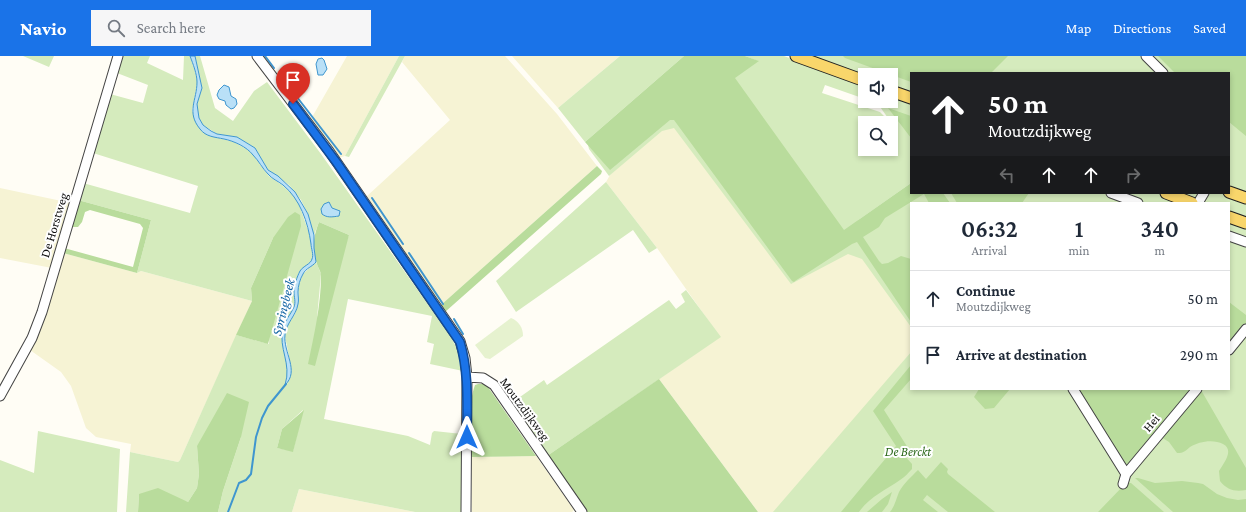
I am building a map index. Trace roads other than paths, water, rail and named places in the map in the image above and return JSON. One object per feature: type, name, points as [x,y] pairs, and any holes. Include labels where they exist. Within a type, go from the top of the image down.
[{"type":"main road","points":[[796,56],[858,78]]},
{"type":"main road","points":[[898,93],[910,98]]},
{"type":"main road","points":[[1230,192],[1246,198]]},
{"type":"main road","points":[[1169,194],[1189,202]]},
{"type":"main road","points":[[1230,216],[1246,223]]},
{"type":"street","name":"De Horstweg","points":[[0,396],[32,338],[42,312],[118,56]]},
{"type":"street","points":[[257,56],[329,152],[460,342],[465,358],[467,377],[466,512]]},
{"type":"street","points":[[1146,56],[1163,72]]},
{"type":"street","points":[[1114,194],[1135,202]]},
{"type":"street","points":[[1230,236],[1246,242]]},
{"type":"street","points":[[1230,349],[1246,329]]},
{"type":"street","name":"Moutzdijkweg","points":[[467,377],[483,378],[494,385],[582,512]]},
{"type":"street","points":[[1074,390],[1126,474]]},
{"type":"street","name":"Hei","points":[[1123,484],[1126,474],[1196,390]]},
{"type":"water","points":[[190,56],[195,56],[202,88],[197,104],[199,118],[203,125],[217,134],[237,137],[255,148],[268,170],[278,176],[295,192],[308,214],[314,235],[316,262],[306,270],[301,278],[298,287],[297,308],[287,327],[285,341],[290,361],[291,374],[285,385],[287,370],[282,343],[283,328],[295,305],[294,289],[300,271],[311,261],[313,257],[308,227],[299,204],[294,197],[283,185],[270,176],[250,152],[236,143],[202,132],[196,123],[193,111],[197,79]]},
{"type":"water","points":[[322,58],[327,69],[323,75],[318,75],[316,64],[318,59]]},
{"type":"water","points":[[224,85],[229,87],[231,96],[236,99],[237,104],[234,108],[231,109],[226,105],[225,101],[219,99],[217,95],[219,90]]},
{"type":"water","points":[[329,202],[332,208],[340,211],[339,216],[328,217],[322,214],[321,209],[324,204]]},
{"type":"waterway","points":[[265,56],[274,68]]},
{"type":"waterway","points":[[283,79],[341,154]]},
{"type":"waterway","points":[[372,198],[403,244]]},
{"type":"waterway","points":[[409,253],[443,304]]},
{"type":"waterway","points":[[454,319],[463,334]]},
{"type":"waterway","name":"Springbeek","points":[[228,512],[239,483],[246,480],[251,474],[256,437],[262,418],[268,406],[286,384]]},
{"type":"park label","name":"De Berckt","points":[[908,451]]}]
